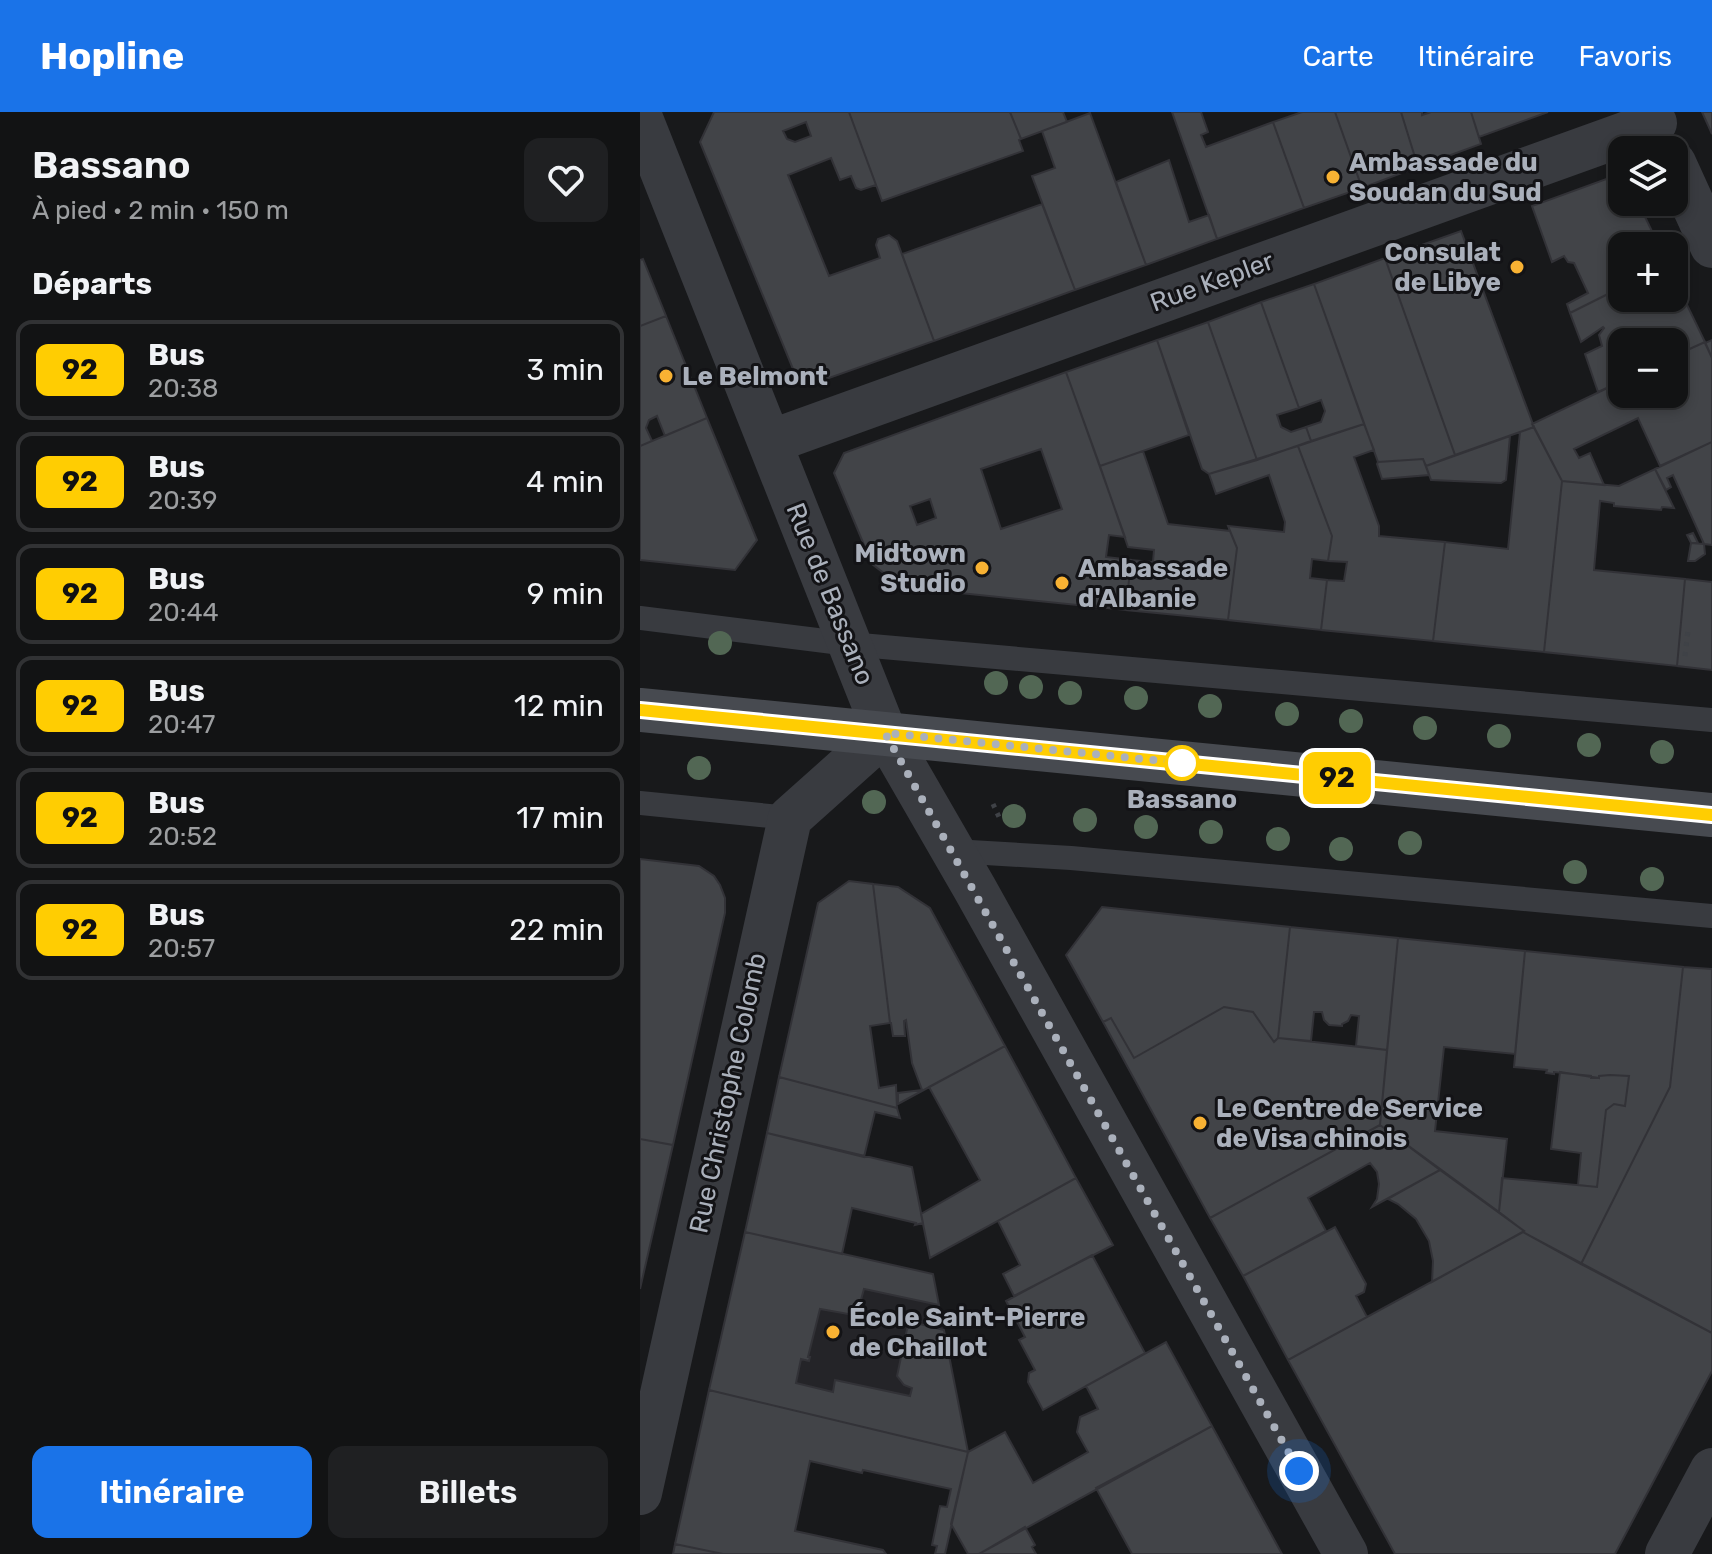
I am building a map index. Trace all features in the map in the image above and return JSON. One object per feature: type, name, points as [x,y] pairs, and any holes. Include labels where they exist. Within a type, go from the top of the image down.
[{"type":"main road","points":[[640,710],[1712,815]]},
{"type":"street","name":"Rue de Bassano","points":[[640,116],[885,733],[1346,1554]]},
{"type":"street","name":"Rue Kepler","points":[[770,442],[1658,128]]},
{"type":"street","points":[[1688,194],[1712,246]]},
{"type":"street","points":[[790,818],[885,733]]},
{"type":"street","name":"Rue Christophe Colomb","points":[[640,1493],[790,818]]},
{"type":"street","points":[[1667,1554],[1712,1470]]},
{"type":"lane","points":[[640,618],[849,644],[1712,720]]},
{"type":"lane","points":[[640,803],[790,818]]},
{"type":"lane","points":[[953,851],[1071,858],[1712,916]]},
{"type":"path","points":[[1685,656],[1688,630]]},
{"type":"shaded area","name":"École Saint-Pierre de Chaillot","points":[[745,1232],[933,1274],[968,1452],[709,1390]]},
{"type":"building","points":[[714,112],[849,112],[876,185],[861,190],[856,188],[851,176],[840,180],[831,158],[788,175],[829,276],[880,258],[876,245],[878,239],[889,235],[897,241],[934,341],[815,383],[795,374],[700,142]],"holes":[[[806,122],[811,136],[795,142],[787,139],[783,131]]]},
{"type":"building","points":[[849,112],[1010,112],[1023,151],[882,201]]},
{"type":"building","points":[[1010,112],[1063,112],[1067,122],[1021,139]]},
{"type":"building","points":[[1172,112],[1201,112],[1208,132],[1201,135],[1206,147],[1273,122],[1304,208],[1217,239]]},
{"type":"building","points":[[1302,112],[1335,112],[1362,188],[1304,208],[1273,122]]},
{"type":"building","points":[[1335,112],[1401,112],[1418,167],[1362,188]]},
{"type":"building","points":[[1401,112],[1422,112],[1422,115],[1431,112],[1471,112],[1481,144],[1418,167]]},
{"type":"building","points":[[1471,112],[1548,112],[1479,137]]},
{"type":"building","points":[[1702,112],[1712,112],[1712,134]]},
{"type":"building","points":[[1090,113],[1146,265],[1075,290],[1032,176],[1055,168],[1042,131]]},
{"type":"building","points":[[1169,160],[1189,222],[1209,215],[1217,239],[1146,265],[1116,182]]},
{"type":"building","points":[[1608,178],[1608,216],[1645,216],[1652,232],[1608,232],[1608,294],[1570,313],[1567,304],[1588,293],[1574,263],[1568,262],[1564,256],[1552,262],[1532,206]]},
{"type":"building","points":[[1042,204],[1075,290],[934,341],[902,254]]},
{"type":"building","points":[[1461,231],[1534,427],[1455,455],[1385,258]]},
{"type":"building","points":[[1385,258],[1455,455],[1426,466],[1423,459],[1378,462],[1314,284]]},
{"type":"building","points":[[643,259],[666,316],[640,326],[640,260]]},
{"type":"building","points":[[1314,284],[1364,424],[1311,441],[1306,427],[1321,422],[1325,411],[1321,400],[1299,408],[1261,302]]},
{"type":"building","points":[[1608,294],[1608,312],[1688,312],[1688,307],[1705,342],[1688,350],[1688,328],[1608,328],[1608,387],[1598,392],[1585,354],[1602,346],[1599,335],[1604,328],[1581,342],[1570,313]]},
{"type":"building","points":[[1261,302],[1299,408],[1277,415],[1281,427],[1291,432],[1306,427],[1311,441],[1257,460],[1208,322]]},
{"type":"building","points":[[666,316],[707,418],[665,436],[657,416],[649,420],[646,428],[652,441],[640,446],[640,326]]},
{"type":"building","points":[[1208,322],[1257,460],[1209,474],[1202,469],[1157,340]]},
{"type":"building","points":[[1157,340],[1189,435],[1100,466],[1066,372]]},
{"type":"building","points":[[1712,340],[1712,358],[1705,343]]},
{"type":"building","points":[[1705,342],[1712,358],[1712,442],[1660,466],[1638,418],[1574,449],[1579,458],[1590,453],[1604,485],[1562,481],[1532,424],[1608,388],[1608,408],[1688,408],[1688,350]]},
{"type":"building","points":[[1066,372],[1125,537],[1109,535],[1106,557],[1131,560],[1126,610],[902,587],[872,564],[834,473],[844,453]],"holes":[[[1041,449],[1062,509],[1001,529],[981,469]],[[930,499],[936,518],[917,525],[910,506]]]},
{"type":"building","points":[[707,418],[757,540],[735,570],[640,560],[640,446]]},
{"type":"building","points":[[1364,424],[1374,450],[1354,457],[1379,526],[1379,536],[1445,542],[1433,641],[1321,630],[1327,580],[1344,581],[1347,562],[1328,561],[1332,536],[1298,446]]},
{"type":"building","points":[[1534,427],[1562,481],[1544,652],[1433,641],[1445,542],[1508,549],[1520,432]]},
{"type":"building","points":[[1510,436],[1506,480],[1501,483],[1431,480],[1426,466]]},
{"type":"building","points":[[1712,442],[1712,545],[1704,544],[1673,475],[1667,478],[1671,487],[1666,490],[1655,469]]},
{"type":"building","points":[[1298,446],[1332,536],[1328,561],[1312,559],[1310,578],[1327,580],[1321,630],[1228,620],[1237,548],[1228,526],[1284,532],[1285,522],[1269,475],[1216,494],[1209,474]]},
{"type":"building","points":[[1143,451],[1168,524],[1230,531],[1237,548],[1228,620],[1126,610],[1131,560],[1153,562],[1154,550],[1128,547],[1100,466]]},
{"type":"building","points":[[1423,459],[1429,475],[1382,479],[1377,464],[1378,462]]},
{"type":"building","points":[[1655,469],[1674,508],[1662,507],[1661,510],[1614,506],[1614,503],[1600,501],[1594,570],[1685,579],[1677,666],[1544,652],[1562,481],[1619,486]]},
{"type":"building","points":[[1693,533],[1698,543],[1691,543],[1687,535]]},
{"type":"building","points":[[1691,543],[1704,544],[1705,554],[1695,561],[1688,561]]},
{"type":"building","points":[[1685,579],[1712,582],[1712,670],[1677,666]]},
{"type":"building","points":[[640,859],[699,866],[714,876],[725,898],[725,913],[673,1145],[640,1139]]},
{"type":"building","points":[[849,881],[873,884],[890,1023],[870,1026],[879,1088],[896,1085],[897,1108],[779,1077],[818,903]]},
{"type":"building","points":[[873,884],[898,887],[930,908],[1005,1046],[898,1104],[898,1093],[922,1090],[912,1063],[906,1020],[905,1036],[893,1036]]},
{"type":"building","points":[[1102,907],[1290,927],[1278,1038],[1274,1042],[1253,1012],[1224,1007],[1134,1058],[1111,1018],[1103,1022],[1066,955]]},
{"type":"building","points":[[1290,927],[1398,938],[1387,1050],[1356,1046],[1359,1016],[1351,1015],[1342,1026],[1329,1025],[1322,1012],[1314,1012],[1311,1041],[1278,1038]]},
{"type":"building","points":[[1398,938],[1525,951],[1515,1054],[1444,1047],[1435,1131],[1507,1139],[1499,1212],[1380,1125]]},
{"type":"building","points":[[1525,951],[1683,967],[1670,1087],[1581,1264],[1523,1232],[1499,1212],[1502,1178],[1597,1187],[1606,1110],[1614,1104],[1625,1106],[1629,1076],[1591,1078],[1514,1067]]},
{"type":"building","points":[[1683,967],[1712,969],[1712,1333],[1581,1264],[1670,1087]]},
{"type":"building","points":[[1224,1007],[1253,1012],[1274,1042],[1278,1038],[1387,1050],[1380,1125],[1210,1218],[1103,1022],[1111,1018],[1134,1058]]},
{"type":"building","points":[[1005,1046],[1076,1178],[930,1258],[921,1214],[980,1180],[929,1087]]},
{"type":"building","points":[[1560,1072],[1599,1078],[1629,1076],[1625,1106],[1614,1104],[1606,1110],[1597,1187],[1578,1185],[1581,1153],[1551,1149]]},
{"type":"building","points":[[779,1077],[897,1108],[900,1118],[875,1112],[864,1157],[767,1133]]},
{"type":"building","points":[[1380,1125],[1440,1170],[1372,1207],[1377,1199],[1379,1184],[1377,1172],[1370,1163],[1308,1198],[1326,1231],[1243,1276],[1210,1218]]},
{"type":"building","points":[[767,1133],[912,1167],[923,1223],[915,1225],[852,1208],[842,1254],[745,1232]]},
{"type":"building","points":[[640,1139],[673,1145],[640,1289]]},
{"type":"building","points":[[1440,1170],[1524,1231],[1432,1282],[1433,1261],[1429,1241],[1416,1219],[1388,1199]]},
{"type":"building","points":[[1076,1178],[1113,1245],[1014,1296],[1003,1274],[1020,1265],[998,1221]]},
{"type":"building","points":[[1335,1227],[1366,1284],[1364,1292],[1356,1296],[1367,1317],[1288,1360],[1243,1276]]},
{"type":"building","name":"École Saint-Pierre de Chaillot","points":[[745,1232],[933,1274],[939,1305],[864,1289],[859,1307],[848,1314],[820,1309],[809,1361],[801,1359],[796,1383],[833,1392],[835,1380],[910,1396],[912,1388],[904,1385],[897,1376],[907,1329],[916,1323],[944,1330],[968,1452],[709,1390]]},
{"type":"building","points":[[1523,1232],[1712,1333],[1712,1371],[1615,1554],[1395,1554],[1288,1360]]},
{"type":"building","points":[[1092,1255],[1145,1353],[1043,1410],[1028,1382],[1029,1373],[1035,1370],[1019,1340],[1025,1337],[1006,1301]]},
{"type":"building","points":[[1166,1342],[1212,1426],[979,1554],[968,1554],[951,1524],[968,1452],[1005,1432],[1033,1483],[1088,1452],[1077,1432],[1080,1417],[1098,1409],[1086,1386]]},
{"type":"building","points":[[709,1390],[968,1452],[945,1554],[935,1554],[937,1546],[932,1545],[940,1506],[947,1507],[951,1489],[810,1461],[795,1531],[883,1550],[886,1554],[723,1554],[675,1544]]},
{"type":"building","points":[[1212,1426],[1282,1554],[1132,1554],[1096,1488]]},
{"type":"building","points":[[1025,1527],[1035,1545],[1032,1547],[1036,1554],[979,1554]]},
{"type":"building","points":[[675,1544],[723,1554],[673,1554]]},
{"type":"bus line","name":"92","points":[[640,710],[1712,815]]},
{"type":"place","name":"Ambassade du Soudan du Sud","points":[[1333,177]]},
{"type":"place","name":"Consulat de Libye","points":[[1517,267]]},
{"type":"place","name":"Le Belmont","points":[[666,376]]},
{"type":"place","name":"Midtown Studio","points":[[982,568]]},
{"type":"place","name":"Ambassade d'Albanie","points":[[1062,583]]},
{"type":"place","name":"Bassano","points":[[1182,763]]},
{"type":"place","name":"Le Centre de Service de Visa chinois","points":[[1200,1123]]},
{"type":"place","name":"École Saint-Pierre de Chaillot","points":[[833,1332]]},
{"type":"route","points":[[1182,763],[885,733],[1299,1471]]}]
